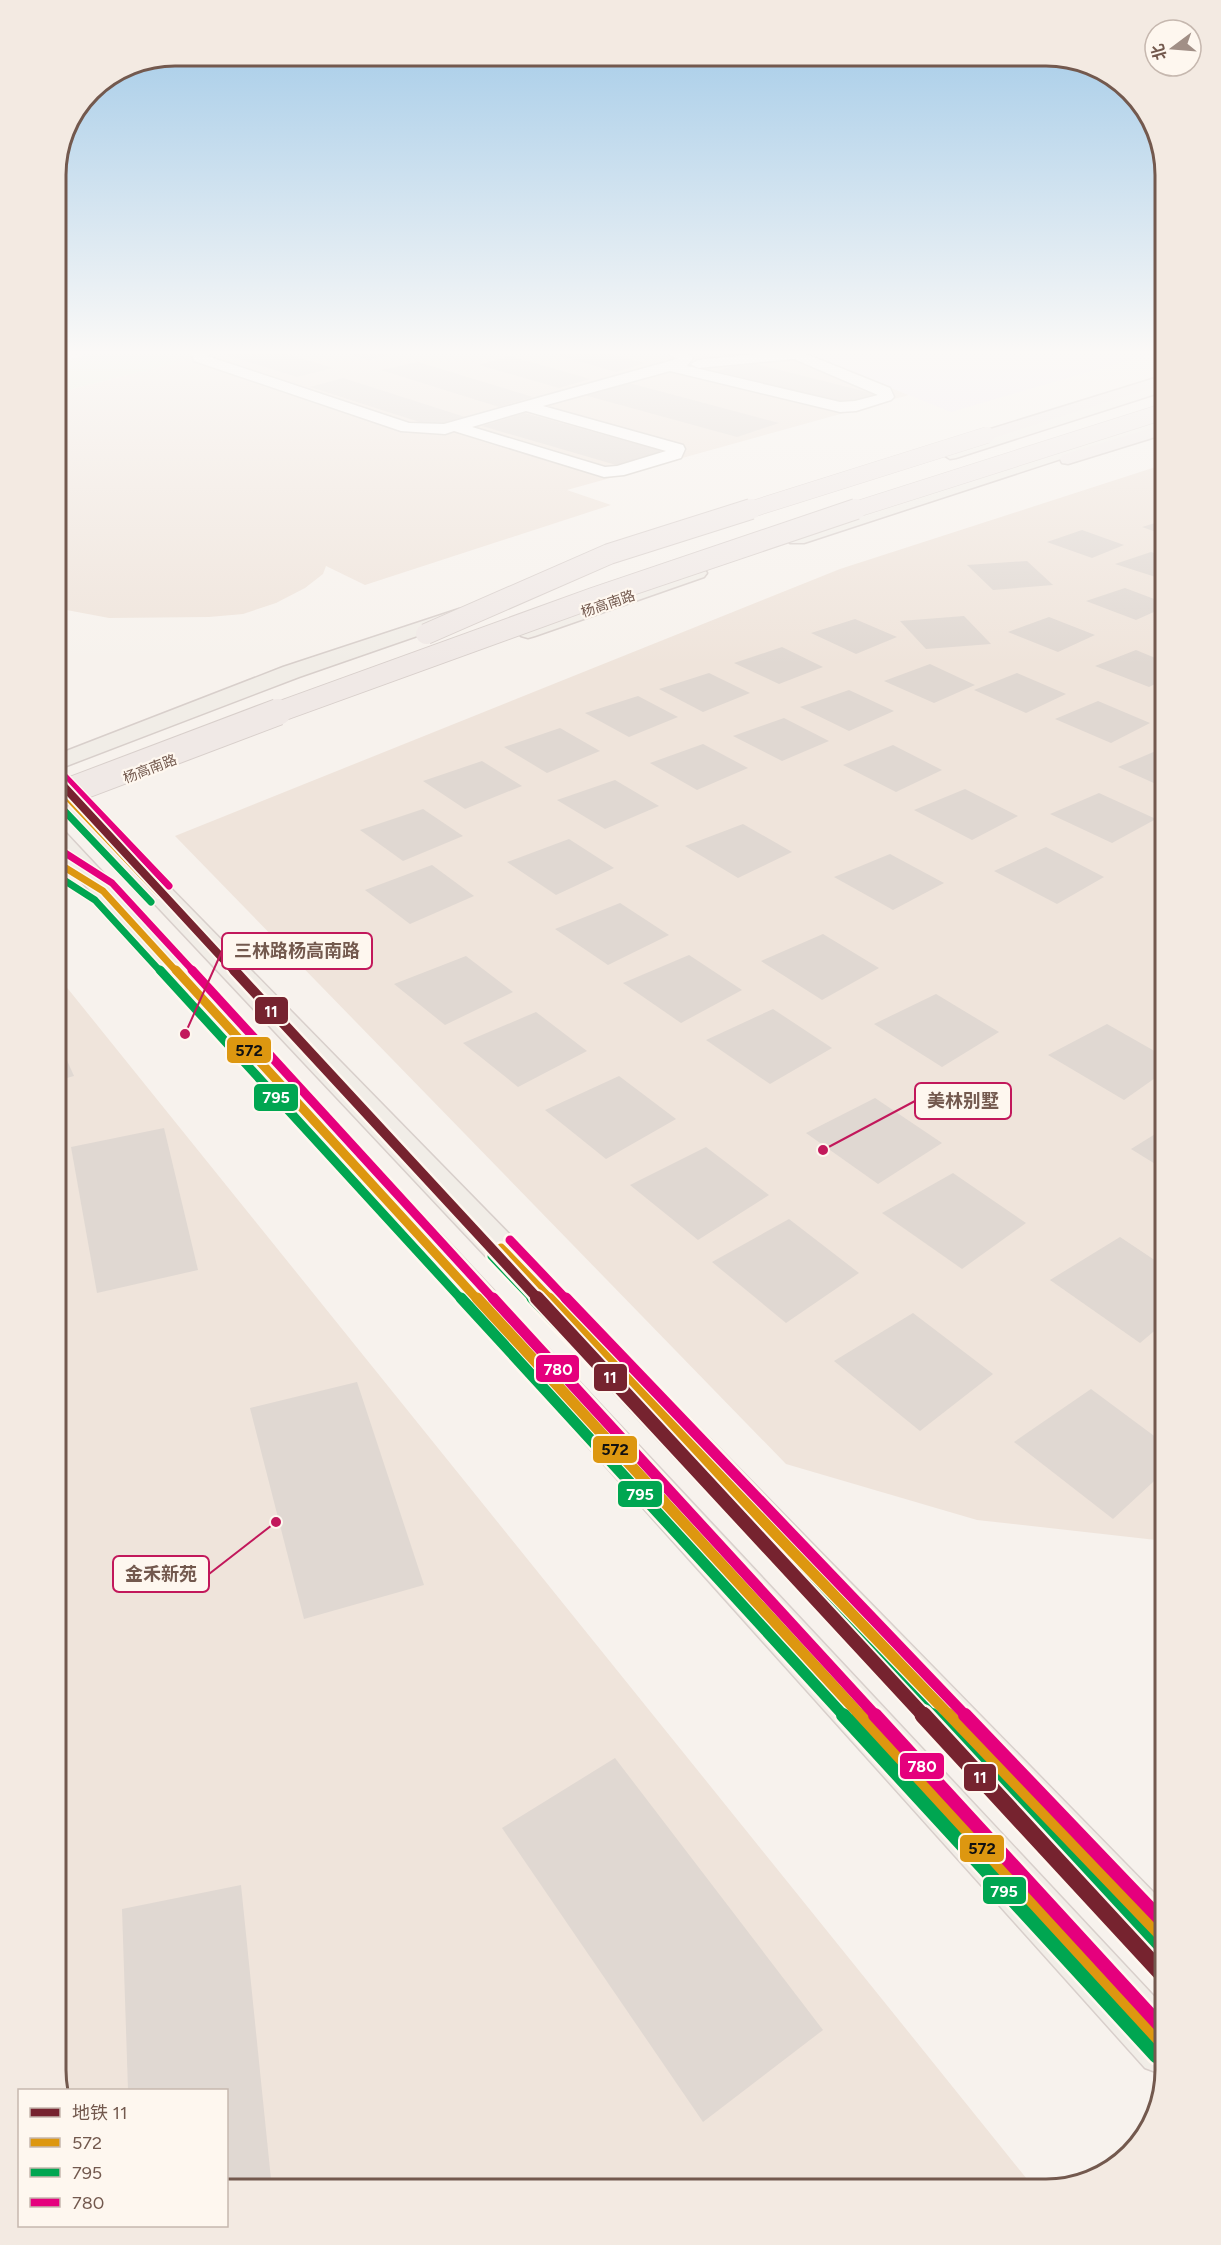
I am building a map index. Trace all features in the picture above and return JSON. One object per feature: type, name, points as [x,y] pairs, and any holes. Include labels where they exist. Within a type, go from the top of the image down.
[{"type":"highway","points":[[425,630],[609,554],[926,455]]},
{"type":"highway","name":"杨高南路","points":[[66,788],[281,687],[425,630],[977,455]]},
{"type":"main road","name":"杨高南路","points":[[66,759],[291,672],[425,630],[671,542],[948,455]]},
{"type":"main road","name":"杨高南路","points":[[66,789],[342,696],[466,648],[780,544],[1061,455]]},
{"type":"main road","points":[[425,630],[466,648]]},
{"type":"main road","points":[[66,747],[78,748],[112,741]]},
{"type":"main road","points":[[66,800],[1155,1930]]},
{"type":"main road","points":[[66,849],[1155,2036]]},
{"type":"main road","points":[[66,867],[103,891]]},
{"type":"street","points":[[547,455],[604,472],[618,471],[672,455]]},
{"type":"shaded area","points":[[66,455],[694,455],[567,490],[611,505],[365,585],[326,566],[323,574],[305,588],[276,603],[243,614],[209,617],[109,618],[66,610]]},
{"type":"shaded area","points":[[1155,467],[1155,1540],[977,1520],[786,1464],[175,836],[840,569]]},
{"type":"shaded area","points":[[66,986],[1027,2179],[228,2179],[228,2089],[68,2089]]},
{"type":"building","points":[[581,455],[650,455],[616,465]]},
{"type":"building","points":[[1155,523],[1155,532],[1142,527]]},
{"type":"building","points":[[1082,530],[1124,545],[1092,558],[1047,542]]},
{"type":"building","points":[[1151,552],[1155,553],[1155,577],[1115,564]]},
{"type":"building","points":[[1027,561],[1053,585],[993,590],[967,565]]},
{"type":"building","points":[[1125,588],[1155,599],[1155,611],[1136,620],[1086,601]]},
{"type":"building","points":[[964,616],[991,644],[926,649],[900,621]]},
{"type":"building","points":[[1049,617],[1095,635],[1058,652],[1008,632]]},
{"type":"building","points":[[855,619],[897,637],[856,654],[811,633]]},
{"type":"building","points":[[782,647],[823,667],[779,684],[734,663]]},
{"type":"building","points":[[1136,650],[1155,658],[1155,684],[1149,687],[1095,666]]},
{"type":"building","points":[[930,664],[975,685],[934,703],[884,681]]},
{"type":"building","points":[[709,673],[750,693],[703,712],[659,689]]},
{"type":"building","points":[[1017,673],[1066,694],[1026,713],[974,690]]},
{"type":"building","points":[[849,690],[894,711],[849,731],[800,707]]},
{"type":"building","points":[[638,696],[678,717],[629,737],[585,713]]},
{"type":"building","points":[[1098,701],[1150,723],[1111,743],[1055,719]]},
{"type":"building","points":[[784,718],[829,741],[782,761],[733,736]]},
{"type":"building","points":[[560,728],[600,751],[547,773],[504,747]]},
{"type":"building","points":[[703,744],[748,768],[697,790],[650,763]]},
{"type":"building","points":[[893,745],[942,770],[896,792],[843,765]]},
{"type":"building","points":[[1155,751],[1155,784],[1118,767]]},
{"type":"building","points":[[482,761],[522,786],[465,809],[423,781]]},
{"type":"building","points":[[615,780],[659,806],[605,829],[557,800]]},
{"type":"building","points":[[965,789],[1018,816],[972,840],[914,810]]},
{"type":"building","points":[[1099,793],[1155,820],[1112,843],[1050,814]]},
{"type":"building","points":[[423,809],[463,836],[403,861],[360,830]]},
{"type":"building","points":[[743,824],[792,852],[738,878],[685,846]]},
{"type":"building","points":[[569,839],[614,868],[556,895],[507,862]]},
{"type":"building","points":[[1046,847],[1104,877],[1057,904],[994,871]]},
{"type":"building","points":[[890,854],[944,883],[893,910],[834,877]]},
{"type":"building","points":[[432,865],[474,896],[410,924],[365,890]]},
{"type":"building","points":[[620,903],[669,935],[608,965],[555,929]]},
{"type":"building","points":[[823,934],[879,968],[822,1000],[761,961]]},
{"type":"building","points":[[689,955],[742,990],[681,1023],[623,983]]},
{"type":"building","points":[[466,956],[513,992],[445,1025],[394,984]]},
{"type":"building","points":[[936,994],[999,1032],[942,1067],[874,1024]]},
{"type":"building","points":[[773,1009],[832,1048],[770,1084],[706,1040]]},
{"type":"building","points":[[536,1012],[587,1051],[518,1087],[463,1043]]},
{"type":"building","points":[[1107,1024],[1155,1051],[1155,1078],[1124,1100],[1048,1055]]},
{"type":"building","points":[[66,1058],[74,1076],[66,1078]]},
{"type":"building","points":[[619,1076],[676,1119],[606,1159],[545,1110]]},
{"type":"building","points":[[875,1098],[942,1143],[878,1184],[806,1133]]},
{"type":"building","points":[[164,1128],[198,1270],[97,1293],[71,1147]]},
{"type":"building","points":[[1155,1134],[1155,1164],[1131,1149]]},
{"type":"building","points":[[706,1147],[769,1195],[698,1240],[630,1185]]},
{"type":"building","points":[[953,1173],[1026,1223],[962,1269],[882,1213]]},
{"type":"building","points":[[789,1219],[859,1273],[786,1323],[712,1262]]},
{"type":"building","points":[[1120,1237],[1155,1260],[1155,1330],[1140,1343],[1050,1280]]},
{"type":"building","points":[[913,1313],[993,1374],[920,1431],[834,1361]]},
{"type":"building","points":[[357,1382],[424,1585],[304,1619],[250,1408]]},
{"type":"building","points":[[1091,1389],[1155,1437],[1155,1480],[1113,1519],[1014,1442]]},
{"type":"building","points":[[615,1758],[823,2030],[703,2122],[502,1828]]},
{"type":"building","points":[[241,1885],[271,2179],[228,2179],[228,2089],[128,2089],[122,1909]]},
{"type":"metro line","name":"11","points":[[66,789],[1155,1966]]},
{"type":"transit line","name":"780","points":[[66,778],[169,886]]},
{"type":"transit line","name":"572","points":[[66,795],[160,894]]},
{"type":"transit line","name":"795","points":[[66,813],[151,902]]},
{"type":"transit line","name":"780","points":[[66,853],[112,883],[1155,2020]]},
{"type":"transit line","name":"572","points":[[66,868],[103,891],[1155,2037]]},
{"type":"transit line","name":"795","points":[[66,881],[95,900],[1155,2055]]},
{"type":"transit line","name":"780","points":[[510,1240],[1155,1914]]},
{"type":"transit line","name":"572","points":[[501,1248],[1155,1931]]},
{"type":"transit line","name":"795","points":[[492,1256],[1155,1948]]},
{"type":"place","name":"三林路杨高南路","points":[[185,1034]]},
{"type":"place","name":"美林别墅","points":[[823,1150]]},
{"type":"place","name":"金禾新苑","points":[[276,1522]]}]
